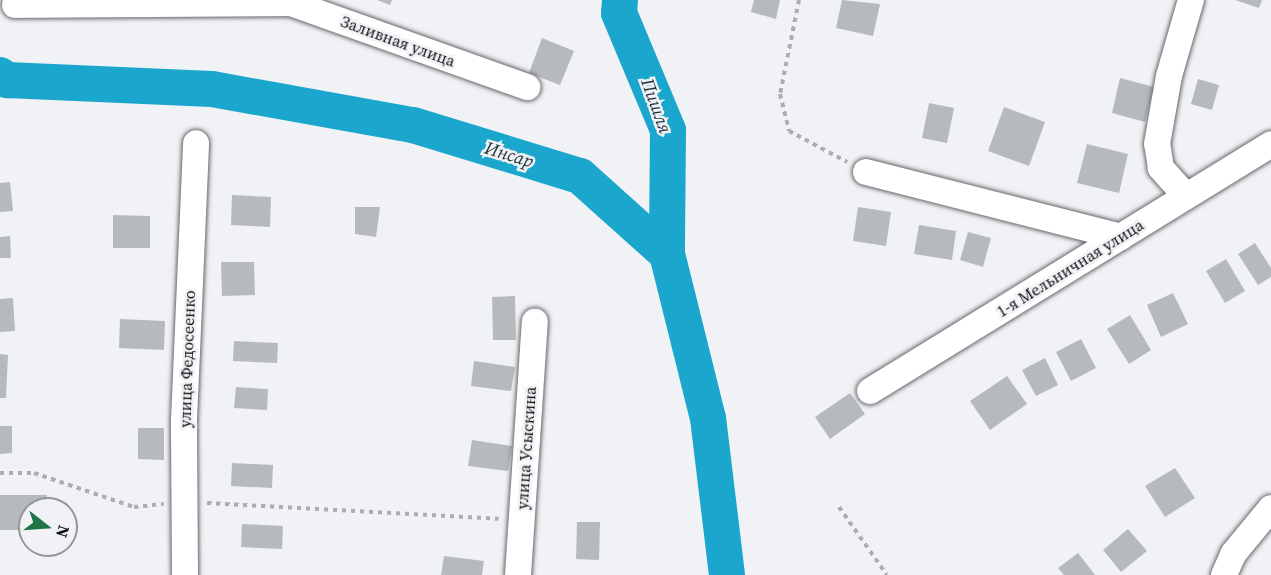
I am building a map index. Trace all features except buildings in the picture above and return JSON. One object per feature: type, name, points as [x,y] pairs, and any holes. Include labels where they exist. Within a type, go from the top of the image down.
[{"type":"street","points":[[1186,196],[1161,168],[1157,144],[1169,76],[1191,0]]},
{"type":"street","name":"Заливная улица","points":[[15,4],[292,2],[528,87]]},
{"type":"street","name":"улица Федосеенко","points":[[185,575],[184,420],[196,143]]},
{"type":"street","name":"1-я Мельничная улица","points":[[870,392],[1271,144]]},
{"type":"street","points":[[866,172],[1121,237]]},
{"type":"street","name":"улица Усыскина","points":[[518,575],[535,322]]},
{"type":"street","points":[[1224,575],[1234,553],[1271,508]]},
{"type":"path","points":[[799,0],[780,94],[789,131],[866,172]]},
{"type":"path","points":[[0,473],[34,473],[134,507],[184,502],[521,520]]},
{"type":"path","points":[[838,507],[887,575]]},
{"type":"waterway","name":"Пишля","points":[[620,0],[619,13],[668,130],[667,254]]},
{"type":"waterway","name":"Инсар","points":[[0,75],[7,80],[212,89],[413,125],[580,176],[667,254],[708,418],[727,575]]}]
